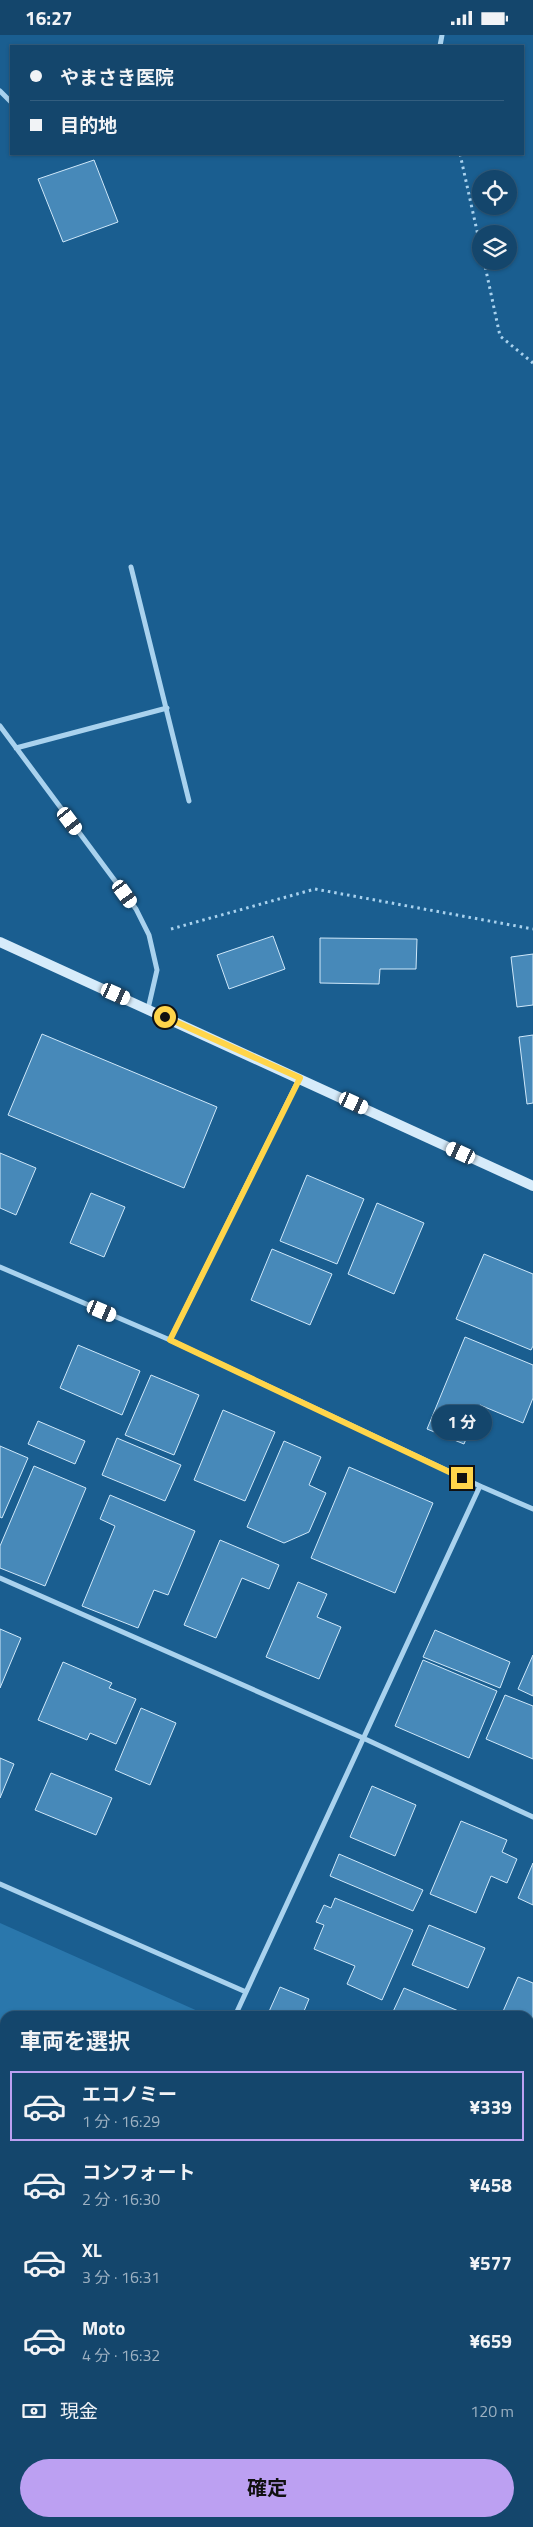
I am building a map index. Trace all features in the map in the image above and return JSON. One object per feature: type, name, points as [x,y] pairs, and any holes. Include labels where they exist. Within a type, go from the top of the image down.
[{"type":"street","points":[[0,91],[10,101]]},
{"type":"street","points":[[130,567],[189,801]]},
{"type":"street","points":[[16,748],[167,708]]},
{"type":"street","points":[[0,727],[136,909],[149,935],[156,970],[148,1009]]},
{"type":"street","points":[[0,942],[533,1186]]},
{"type":"street","points":[[170,1340],[300,1078]]},
{"type":"street","points":[[0,1267],[170,1340],[480,1486],[533,1509]]},
{"type":"street","points":[[237,2011],[480,1486]]},
{"type":"street","points":[[0,1579],[363,1738],[533,1817]]},
{"type":"street","points":[[0,1884],[246,1992]]},
{"type":"path","points":[[460,155],[476,225]]},
{"type":"path","points":[[486,270],[500,336],[533,363]]},
{"type":"path","points":[[149,935],[315,889],[533,929]]},
{"type":"shaded area","points":[[0,1923],[198,2011],[0,2011]]},
{"type":"building","points":[[94,160],[118,222],[63,242],[38,179]]},
{"type":"building","points":[[273,936],[285,969],[229,989],[217,955]]},
{"type":"building","points":[[320,938],[417,939],[416,969],[380,969],[379,984],[320,983]]},
{"type":"building","points":[[533,954],[533,1005],[517,1007],[511,957]]},
{"type":"building","points":[[42,1034],[217,1107],[184,1188],[8,1115]]},
{"type":"building","points":[[533,1035],[533,1103],[527,1104],[519,1037]]},
{"type":"building","points":[[0,1153],[36,1168],[16,1215],[0,1208]]},
{"type":"building","points":[[307,1175],[364,1199],[337,1264],[280,1241]]},
{"type":"building","points":[[91,1193],[125,1207],[104,1257],[70,1243]]},
{"type":"building","points":[[377,1203],[424,1223],[394,1294],[348,1274]]},
{"type":"building","points":[[272,1249],[332,1274],[310,1325],[251,1300]]},
{"type":"building","points":[[484,1254],[533,1274],[533,1346],[531,1350],[456,1319]]},
{"type":"building","points":[[465,1337],[533,1365],[533,1398],[523,1423],[480,1405],[464,1444],[427,1429]]},
{"type":"building","points":[[78,1345],[140,1371],[122,1415],[60,1388]]},
{"type":"building","points":[[151,1375],[199,1395],[174,1455],[125,1435]]},
{"type":"building","points":[[223,1410],[275,1432],[245,1501],[194,1480]]},
{"type":"building","points":[[38,1421],[85,1441],[75,1464],[28,1444]]},
{"type":"building","points":[[117,1438],[181,1465],[165,1501],[102,1475]]},
{"type":"building","points":[[284,1441],[321,1457],[309,1485],[326,1493],[309,1532],[284,1543],[247,1527]]},
{"type":"building","points":[[0,1446],[28,1458],[2,1518],[0,1517]]},
{"type":"building","points":[[34,1466],[86,1488],[45,1586],[0,1568],[0,1546]]},
{"type":"building","points":[[349,1467],[433,1503],[395,1593],[311,1558]]},
{"type":"building","points":[[110,1495],[195,1531],[168,1595],[154,1590],[138,1628],[82,1606],[115,1526],[100,1519]]},
{"type":"building","points":[[220,1540],[279,1565],[269,1589],[242,1578],[216,1638],[184,1625]]},
{"type":"building","points":[[298,1582],[327,1594],[317,1617],[341,1627],[319,1679],[266,1657]]},
{"type":"building","points":[[0,1629],[21,1638],[0,1688]]},
{"type":"building","points":[[435,1630],[510,1662],[500,1688],[423,1657]]},
{"type":"building","points":[[533,1655],[533,1696],[518,1689]]},
{"type":"building","points":[[423,1660],[497,1691],[469,1758],[395,1726]]},
{"type":"building","points":[[63,1662],[112,1683],[109,1688],[136,1699],[116,1744],[90,1733],[87,1740],[38,1720]]},
{"type":"building","points":[[505,1695],[533,1706],[533,1759],[486,1739]]},
{"type":"building","points":[[141,1708],[176,1723],[150,1785],[115,1770]]},
{"type":"building","points":[[0,1758],[14,1764],[0,1798]]},
{"type":"building","points":[[51,1773],[112,1798],[96,1835],[35,1810]]},
{"type":"building","points":[[372,1786],[416,1805],[395,1856],[350,1837]]},
{"type":"building","points":[[461,1821],[507,1840],[502,1852],[517,1859],[507,1883],[491,1876],[476,1913],[430,1894]]},
{"type":"building","points":[[339,1854],[423,1890],[413,1911],[330,1876]]},
{"type":"building","points":[[533,1863],[533,1905],[518,1898]]},
{"type":"building","points":[[335,1898],[413,1930],[382,2000],[347,1984],[355,1966],[314,1949],[324,1925],[316,1922],[324,1905],[331,1908]]},
{"type":"building","points":[[429,1925],[485,1948],[468,1988],[412,1965]]},
{"type":"building","points":[[518,1977],[533,1983],[533,2011],[503,2011]]},
{"type":"building","points":[[280,1987],[309,1999],[304,2011],[269,2011]]},
{"type":"building","points":[[404,1988],[459,2011],[393,2011]]},
{"type":"route","points":[[165,1017],[300,1078],[170,1340],[462,1478]]}]
